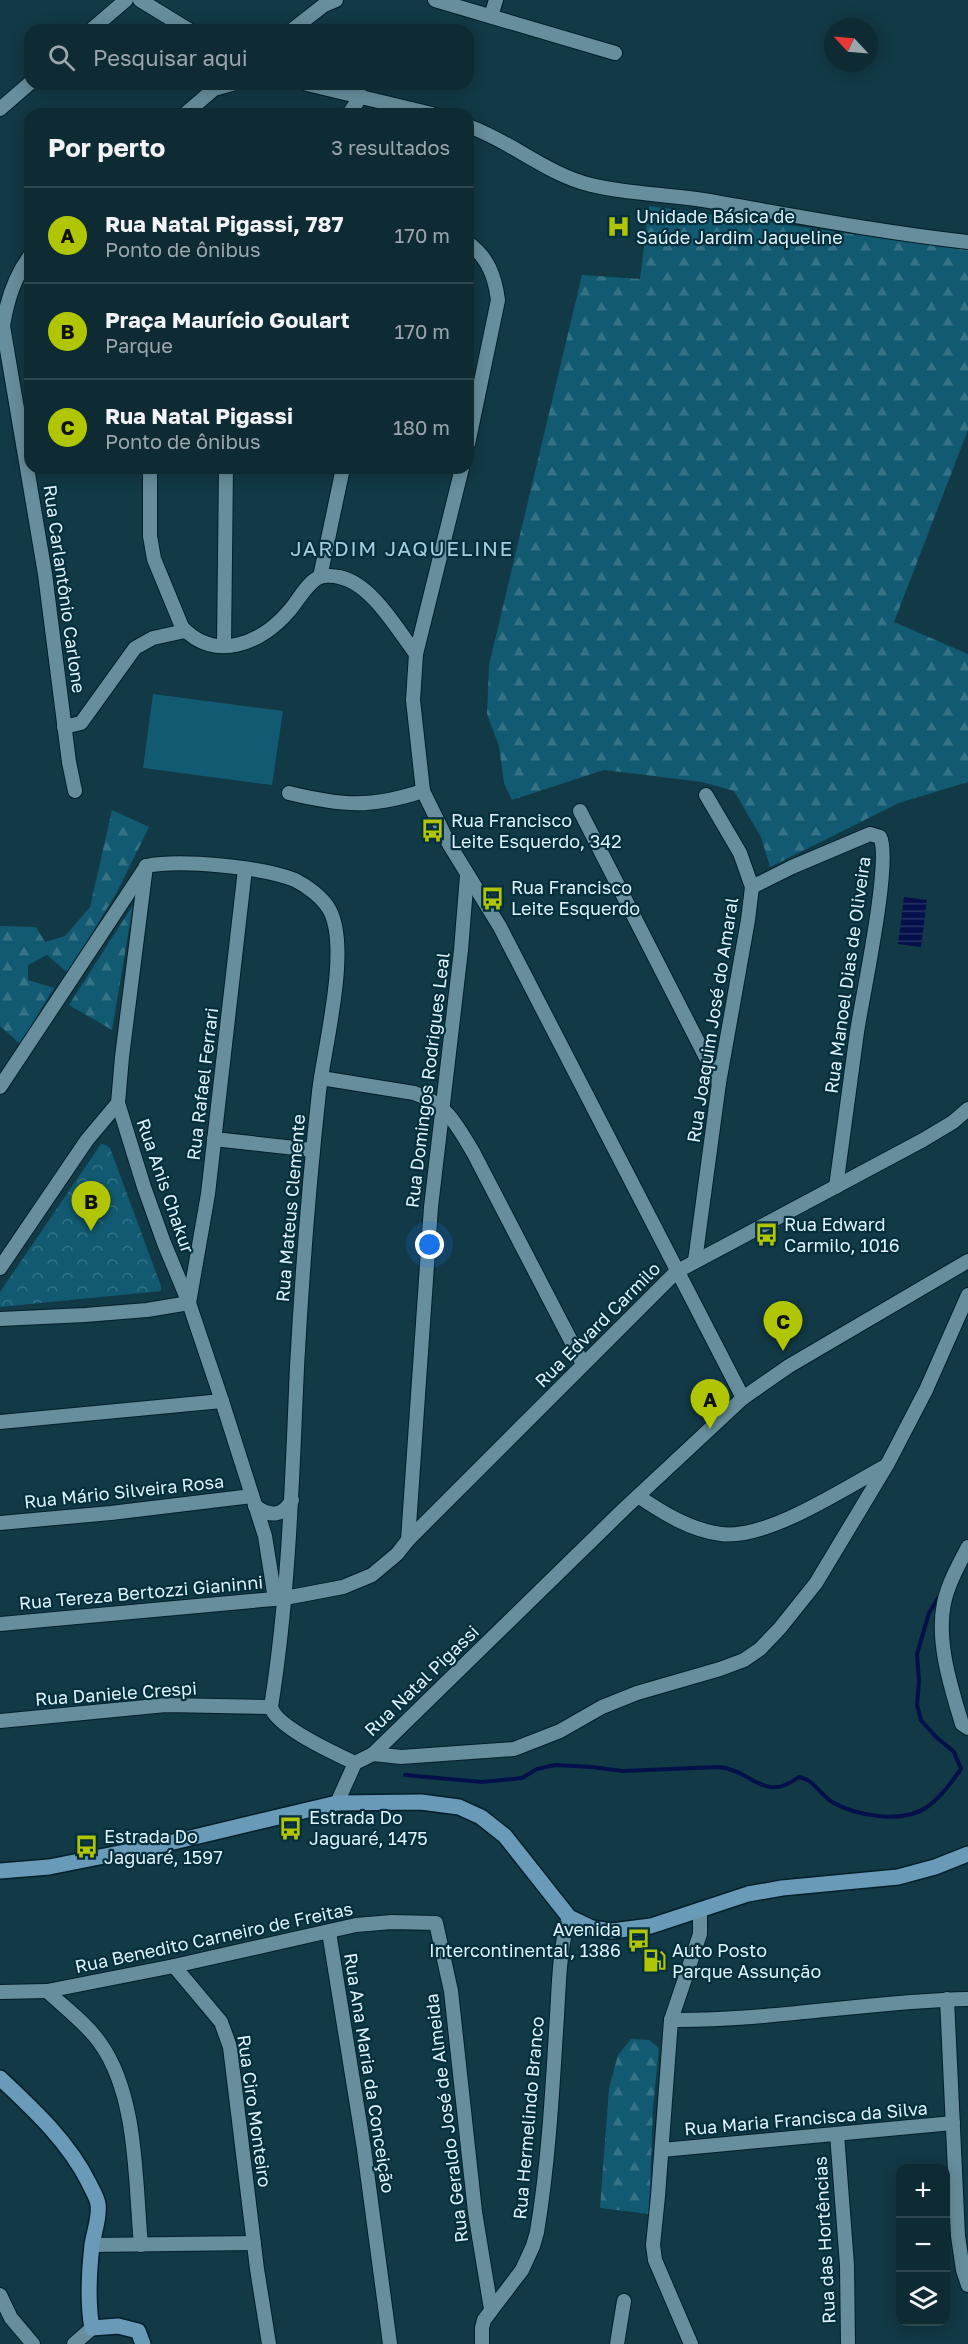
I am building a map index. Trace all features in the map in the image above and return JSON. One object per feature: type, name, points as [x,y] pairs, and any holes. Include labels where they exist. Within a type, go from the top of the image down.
[{"type":"street","points":[[98,24],[126,0]]},
{"type":"street","points":[[140,0],[179,24]]},
{"type":"street","points":[[300,24],[324,5],[336,0]]},
{"type":"street","points":[[435,0],[615,53]]},
{"type":"street","points":[[491,16],[496,0]]},
{"type":"street","points":[[0,109],[24,88]]},
{"type":"street","points":[[191,108],[211,90]]},
{"type":"street","points":[[334,90],[409,108]]},
{"type":"street","points":[[353,108],[362,96]]},
{"type":"street","points":[[474,129],[512,146],[567,177],[591,185],[638,194],[678,196],[883,231],[968,242]]},
{"type":"street","points":[[474,249],[488,263],[495,281],[498,300],[474,415]]},
{"type":"street","name":"Rua Carlantônio Carlone","points":[[24,266],[13,284],[6,304],[3,326],[24,450]]},
{"type":"street","name":"Rua Carlantônio Carlone","points":[[28,474],[45,574],[64,727],[75,791]]},
{"type":"street","points":[[150,474],[150,536],[154,559],[185,631],[190,636],[206,643],[234,647],[247,643],[267,631],[287,614],[320,577],[343,474]]},
{"type":"street","points":[[224,646],[226,474]]},
{"type":"street","points":[[461,474],[416,654],[413,700],[423,791],[435,820],[500,927],[743,1398]]},
{"type":"street","points":[[320,577],[339,577],[367,591],[416,654]]},
{"type":"street","points":[[64,727],[81,723],[135,648],[153,638],[185,631]]},
{"type":"street","points":[[290,793],[316,800],[358,805],[398,799],[423,791]]},
{"type":"street","name":"Rua Joaquim José do Amaral","points":[[695,1261],[719,1083],[752,887],[740,853],[706,795]]},
{"type":"street","points":[[580,812],[719,1083]]},
{"type":"street","name":"Rua Manoel Dias de Oliveira","points":[[752,887],[792,867],[870,834],[880,837],[883,842],[884,866],[857,1031],[836,1187]]},
{"type":"street","name":"Rua Mateus Clemente","points":[[146,866],[173,863],[245,869],[296,881],[322,899],[332,915],[337,936],[337,966],[321,1078],[304,1239],[292,1500],[280,1598],[271,1707]]},
{"type":"street","points":[[0,1087],[146,866]]},
{"type":"street","name":"Rua Anis Chakur","points":[[146,866],[118,1103],[144,1187],[189,1303],[222,1401],[265,1536],[280,1598]]},
{"type":"street","name":"Rua Rafael Ferrari","points":[[189,1303],[202,1230],[214,1139],[245,869]]},
{"type":"street","name":"Rua Domingos Rodrigues Leal","points":[[408,1540],[430,1207],[461,950],[467,875]]},
{"type":"street","points":[[321,1078],[414,1093],[428,1097],[443,1107],[456,1123],[473,1152],[583,1364]]},
{"type":"street","points":[[0,1268],[87,1140],[118,1103]]},
{"type":"street","name":"Rua Edvard Carmilo","points":[[280,1598],[359,1583],[384,1566],[676,1272],[923,1140],[953,1122],[968,1109]]},
{"type":"street","points":[[214,1139],[313,1150]]},
{"type":"street","name":"Rua Natal Pigassi","points":[[355,1763],[373,1754],[438,1688],[743,1398],[799,1360],[968,1261]]},
{"type":"street","points":[[373,1754],[401,1757],[514,1749],[560,1731],[616,1701],[744,1660],[771,1639],[816,1583],[887,1465],[926,1390],[968,1294]]},
{"type":"street","points":[[0,1319],[147,1310],[189,1303]]},
{"type":"street","points":[[0,1422],[222,1401]]},
{"type":"street","points":[[638,1496],[661,1512],[682,1522],[721,1534],[739,1534],[760,1530],[801,1512],[887,1465]]},
{"type":"street","points":[[254,1501],[268,1514],[281,1514],[292,1500]]},
{"type":"street","name":"Rua Mário Silveira Rosa","points":[[0,1523],[254,1501]]},
{"type":"street","points":[[965,1726],[944,1653],[942,1615],[944,1600],[968,1547]]},
{"type":"street","name":"Rua Tereza Bertozzi Gianinni","points":[[0,1624],[280,1598]]},
{"type":"street","name":"Rua Daniele Crespi","points":[[0,1720],[166,1705],[271,1707]]},
{"type":"street","points":[[271,1707],[275,1717],[298,1733],[355,1763],[337,1803]]},
{"type":"street","points":[[0,1871],[49,1867],[154,1846],[337,1803],[422,1802],[459,1807],[481,1817],[505,1836],[569,1917],[592,1928],[622,1930],[651,1926],[748,1894],[782,1888],[898,1877],[935,1867],[968,1854]]},
{"type":"street","points":[[690,2344],[655,2260],[652,2245],[662,2150],[671,2020],[700,1934],[700,1910]]},
{"type":"street","name":"Rua Hermelindo Branco","points":[[491,2309],[522,2270],[537,2232],[554,2076],[562,1953],[569,1917]]},
{"type":"street","name":"Rua Geraldo José de Almeida","points":[[436,1923],[451,1991],[474,2198],[491,2309]]},
{"type":"street","name":"Rua Benedito Carneiro de Freitas","points":[[0,1992],[47,1991],[372,1924],[436,1923]]},
{"type":"street","name":"Rua Ana Maria da Conceição","points":[[329,1932],[343,2008],[390,2344]]},
{"type":"street","name":"Rua Ciro Monteiro","points":[[174,1966],[211,2009],[227,2034],[269,2344]]},
{"type":"street","points":[[47,1991],[100,2043],[119,2079],[126,2100],[131,2133],[141,2245]]},
{"type":"street","points":[[671,2020],[744,2018],[968,1998]]},
{"type":"street","points":[[947,1999],[958,2235],[963,2270],[968,2285]]},
{"type":"street","points":[[0,2078],[50,2127],[87,2178],[98,2204],[92,2245],[88,2308],[92,2328]]},
{"type":"street","name":"Rua Maria Francisca da Silva","points":[[662,2150],[953,2123]]},
{"type":"street","name":"Rua das Hortências","points":[[837,2134],[847,2265],[849,2343]]},
{"type":"street","points":[[92,2245],[254,2243]]},
{"type":"street","points":[[0,2295],[11,2318],[33,2344]]},
{"type":"street","points":[[617,2344],[624,2301]]},
{"type":"street","points":[[482,2344],[482,2328],[491,2309]]},
{"type":"street","points":[[74,2344],[92,2328],[118,2326],[138,2331],[143,2344]]},
{"type":"green space","points":[[649,206],[968,250],[968,430],[894,622],[968,654],[968,782],[899,803],[770,867],[761,837],[734,791],[702,782],[604,770],[512,800],[504,783],[499,746],[487,714],[489,665],[582,275],[640,279]]},
{"type":"green space","points":[[153,694],[283,711],[272,785],[143,768]]},
{"type":"green space","points":[[112,810],[149,827],[117,892],[68,973],[47,955],[28,965],[28,980],[54,988],[20,1044],[0,1026],[0,926],[36,927],[45,942],[65,936],[90,907]]},
{"type":"green space","points":[[133,905],[112,1030],[69,1005]]},
{"type":"green space","points":[[101,1144],[110,1148],[161,1291],[0,1307],[0,1292]]},
{"type":"green space","points":[[631,2039],[649,2040],[659,2048],[653,2108],[649,2214],[600,2208],[609,2088],[618,2055]]},
{"type":"shaded area","points":[[904,897],[927,900],[921,947],[898,944]]},
{"type":"waterway","points":[[405,1775],[482,1782],[522,1778],[537,1769],[555,1765],[623,1771],[719,1767],[731,1769],[767,1786],[776,1787],[787,1784],[799,1777],[813,1784],[832,1802],[866,1814],[893,1817],[917,1812],[937,1799],[961,1769],[954,1752],[921,1720],[917,1705],[919,1682],[917,1654],[929,1613],[940,1595]]},
{"type":"place","name":"Unidade Básica de Saúde Jardim Jaqueline","points":[[618,227]]},
{"type":"place","name":"Rua Francisco Leite Esquerdo, 342","points":[[433,831]]},
{"type":"place","name":"Rua Francisco Leite Esquerdo","points":[[493,898]]},
{"type":"place","name":"Praça Maurício Goulart","points":[[91,1231]]},
{"type":"place","name":"Rua Edward Carmilo, 1016","points":[[766,1235]]},
{"type":"place","name":"Rua Natal Pigassi","points":[[783,1351]]},
{"type":"place","name":"Rua Natal Pigassi, 787","points":[[710,1429]]},
{"type":"place","name":"Estrada Do Jaguaré, 1475","points":[[291,1828]]},
{"type":"place","name":"Estrada Do Jaguaré, 1597","points":[[86,1847]]},
{"type":"place","name":"Avenida Intercontinental, 1386","points":[[639,1940]]},
{"type":"place","name":"Auto Posto Parque Assunção","points":[[654,1961]]},
{"type":"district","name":"JARDIM JAQUELINE","points":[[402,549]]}]
